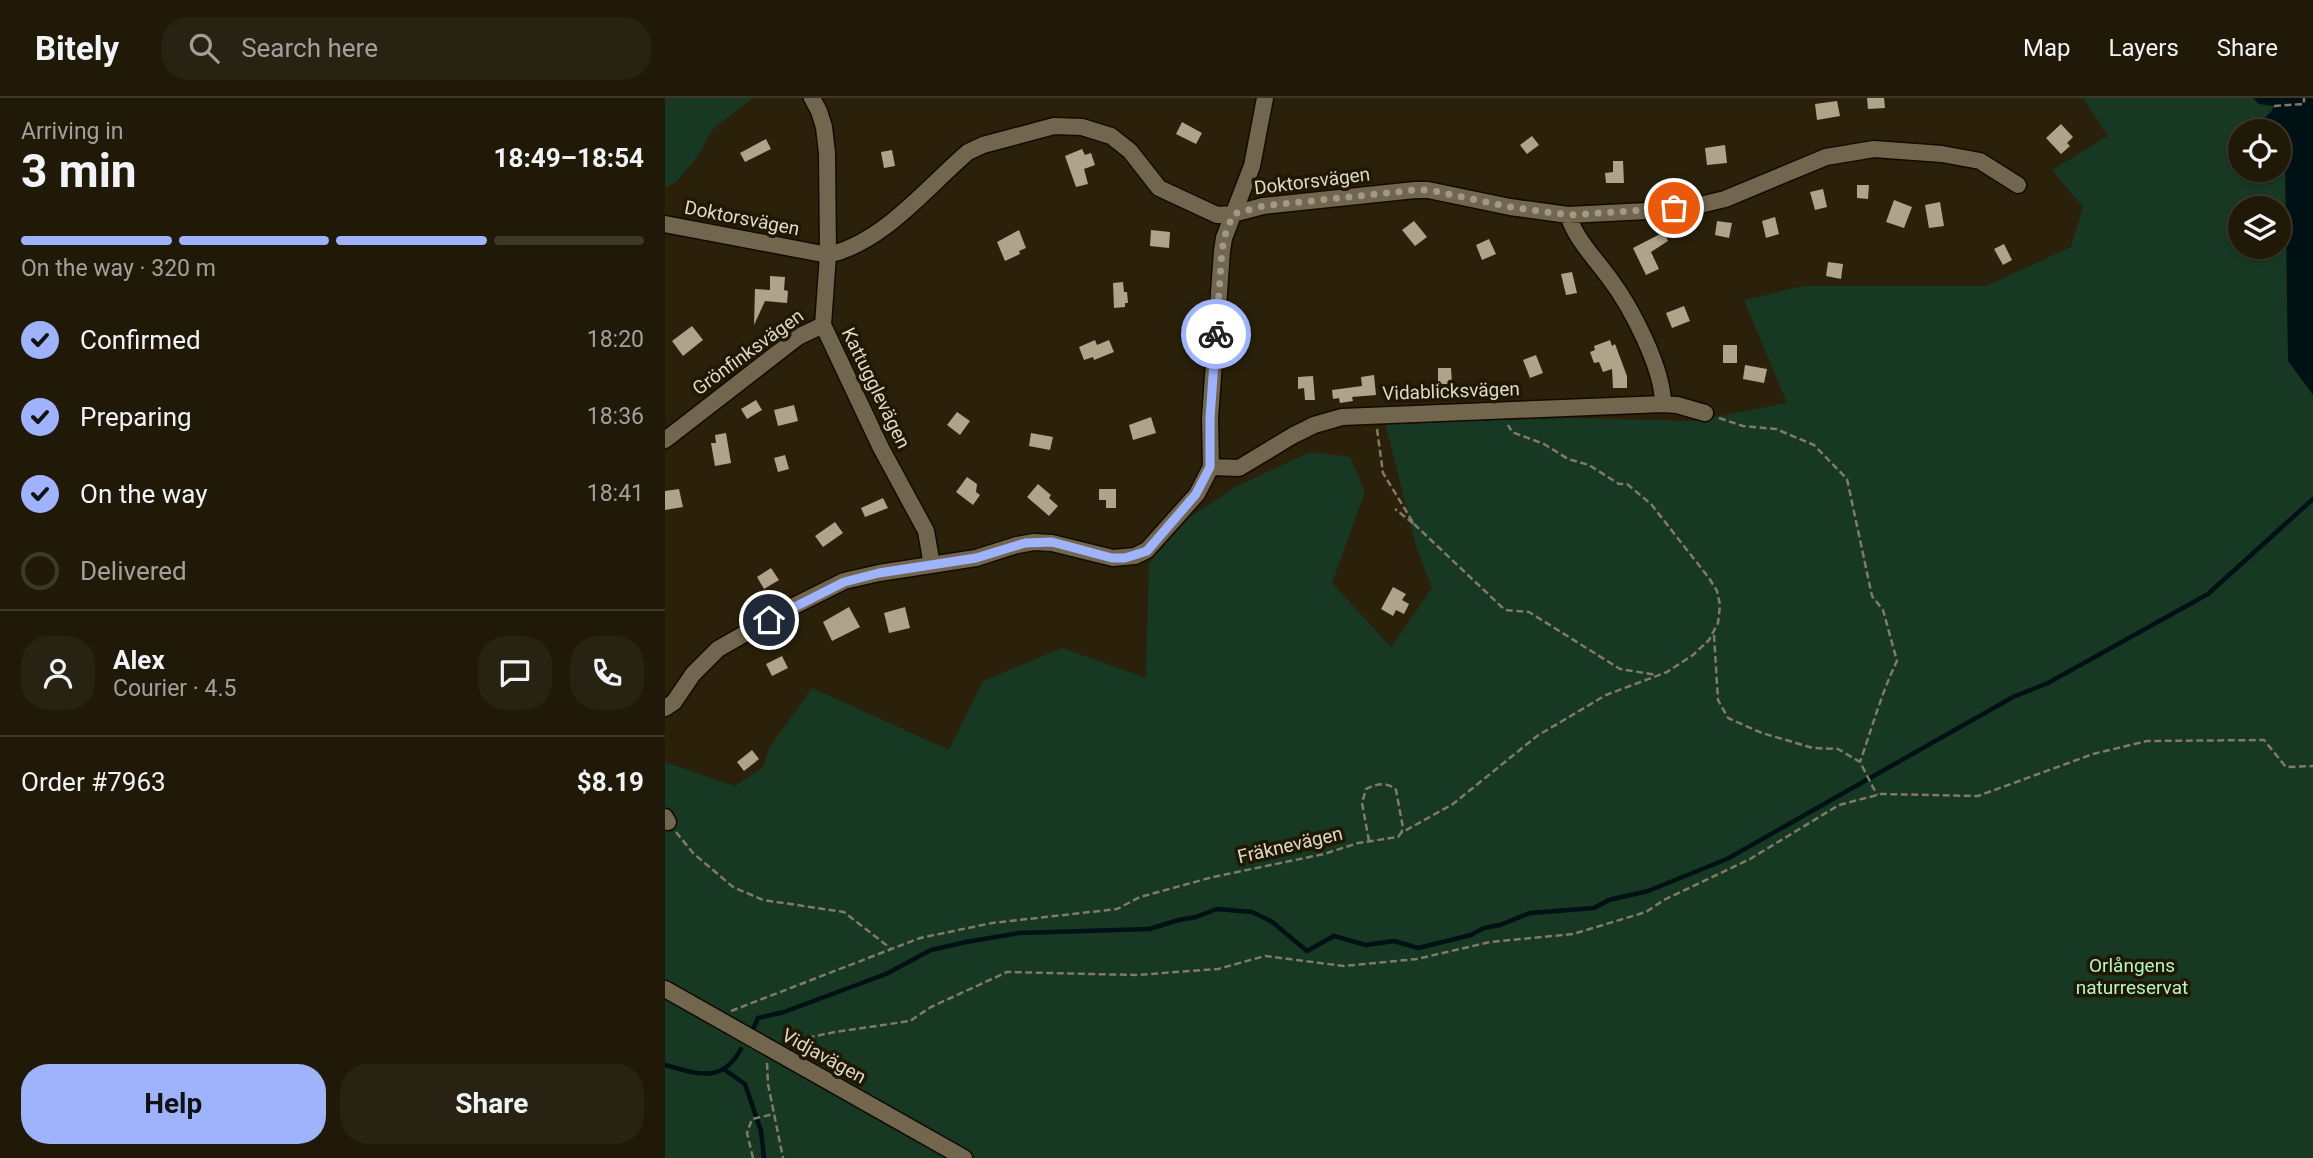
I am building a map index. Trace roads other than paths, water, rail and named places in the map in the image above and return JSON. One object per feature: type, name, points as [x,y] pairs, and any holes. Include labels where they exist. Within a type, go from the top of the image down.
[{"type":"street","name":"Kattugglevägen","points":[[812,98],[824,127],[827,153],[828,255],[823,325],[881,448],[926,531],[932,565]]},
{"type":"street","points":[[665,708],[674,702],[693,674],[718,649],[790,608],[844,582],[879,573],[976,558],[1034,542],[1052,542],[1112,558],[1147,551],[1196,494],[1210,467],[1210,418],[1219,274],[1224,238],[1257,148],[1265,98]]},
{"type":"street","name":"Doktorsvägen","points":[[665,224],[828,255],[847,250],[868,238],[968,152],[983,145],[1054,126],[1095,129],[1111,136],[1130,151],[1159,188],[1217,215],[1263,206],[1415,190],[1429,190],[1510,207],[1569,215],[1647,211],[1700,205],[1755,188],[1826,157],[1865,149],[1899,149],[1980,161],[2018,185]]},
{"type":"street","points":[[1569,215],[1573,231],[1611,279],[1635,319],[1655,366],[1663,393],[1663,404]]},
{"type":"street","name":"Grönfinksvägen","points":[[665,440],[798,337],[823,325]]},
{"type":"street","name":"Vidablicksvägen","points":[[1210,467],[1239,468],[1292,436],[1342,417],[1663,404],[1705,413]]},
{"type":"street","name":"Vidjavägen","points":[[665,989],[964,1158]]},
{"type":"waterway","points":[[753,1029],[758,1018],[784,1012],[886,974],[931,950],[1019,933],[1149,929],[1217,909],[1252,912],[1271,921],[1307,951],[1334,936],[1366,945],[1394,941],[1418,948],[1471,935],[1530,913],[1594,908],[1609,900],[1648,891],[1727,859],[2013,697],[2048,683],[2208,594],[2313,499]]},
{"type":"waterway","points":[[665,1065],[699,1073],[717,1072],[726,1068],[741,1049]]},
{"type":"waterway","points":[[725,1070],[745,1084],[761,1131],[764,1158]]},
{"type":"park label","name":"Orlångens naturreservat","points":[[2132,976]]}]
